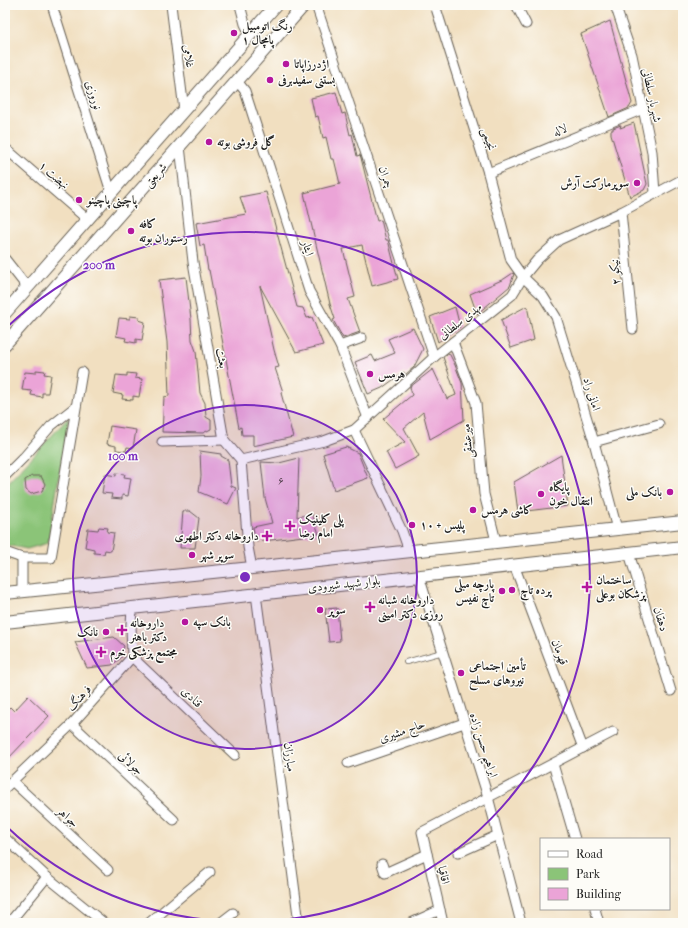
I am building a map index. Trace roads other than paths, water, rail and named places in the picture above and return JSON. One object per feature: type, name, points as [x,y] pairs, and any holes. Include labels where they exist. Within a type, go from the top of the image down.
[{"type":"main road","name":"شریعتی","points":[[5,312],[276,5]]},
{"type":"main road","name":"شریعتی","points":[[5,344],[304,5]]},
{"type":"main road","points":[[5,593],[683,522]]},
{"type":"main road","name":"بلوار شهید شیرودی","points":[[5,622],[683,547]]},
{"type":"street","name":"نوروزی","points":[[52,5],[112,192]]},
{"type":"street","name":"غلامی","points":[[170,5],[184,110]]},
{"type":"street","points":[[240,5],[245,24],[250,34]]},
{"type":"street","name":"چمران","points":[[316,5],[434,357]]},
{"type":"street","name":"نجیمی","points":[[435,5],[488,174],[512,260],[523,277]]},
{"type":"street","points":[[516,5],[526,24]]},
{"type":"street","name":"شهریار سلطانی","points":[[615,5],[632,55],[652,152],[655,193]]},
{"type":"street","name":"ایثار","points":[[237,81],[244,91],[309,291],[340,346],[368,418]]},
{"type":"street","name":"لاله","points":[[488,174],[643,109]]},
{"type":"street","name":"بعثت","points":[[180,146],[192,262],[224,440]]},
{"type":"street","name":"نهضت ۱","points":[[5,148],[87,219]]},
{"type":"street","name":"مهدی سلطانی","points":[[241,460],[324,441],[354,430],[434,357],[512,295],[523,277],[537,260],[559,240],[621,212],[683,179]]},
{"type":"street","name":"نیکو ۲","points":[[621,212],[633,329]]},
{"type":"street","points":[[5,259],[27,287]]},
{"type":"street","name":"امانی راد","points":[[523,277],[543,296],[556,317],[594,442],[617,529]]},
{"type":"street","points":[[340,346],[362,338]]},
{"type":"street","name":"میرعشقی","points":[[453,342],[476,403],[484,494],[496,541]]},
{"type":"street","points":[[5,552],[22,558],[51,558],[82,372]]},
{"type":"street","points":[[5,476],[51,426],[75,407]]},
{"type":"street","points":[[594,442],[659,424]]},
{"type":"street","points":[[354,430],[402,531],[409,551]]},
{"type":"street","points":[[162,442],[224,440],[241,460],[248,547],[252,568]]},
{"type":"street","name":"دهقان","points":[[629,553],[671,691]]},
{"type":"street","points":[[22,558],[22,591]]},
{"type":"street","name":"قهرمان","points":[[514,565],[583,748]]},
{"type":"street","name":"ابراهیم حسن زاده","points":[[419,576],[488,797],[521,923]]},
{"type":"street","name":"مبارزان","points":[[256,594],[299,923]]},
{"type":"street","points":[[132,608],[130,625],[132,657]]},
{"type":"street","name":"فرهنگ","points":[[5,788],[72,724],[132,657]]},
{"type":"street","name":"قنادی","points":[[132,657],[235,755]]},
{"type":"street","name":"حاج مشیری","points":[[348,763],[464,723]]},
{"type":"street","name":"جولائی","points":[[72,724],[174,820]]},
{"type":"street","points":[[488,797],[613,732]]},
{"type":"street","points":[[553,764],[575,838]]},
{"type":"street","name":"جواهر","points":[[12,781],[108,870]]},
{"type":"street","name":"اقاقیا","points":[[443,923],[422,832],[488,797]]},
{"type":"street","points":[[458,853],[498,835]]},
{"type":"street","points":[[5,838],[46,877],[104,923]]},
{"type":"street","points":[[382,864],[385,873],[427,854]]},
{"type":"street","points":[[149,923],[210,872]]},
{"type":"street","points":[[9,923],[46,877]]},
{"type":"street","points":[[411,923],[440,910]]},
{"type":"street","points":[[595,910],[599,923]]},
{"type":"street","points":[[220,923],[232,913]]},
{"type":"lane","points":[[406,662],[443,652]]},
{"type":"place","name":"رنگ اتومبیل پامچال ۱","points":[[234,33]]},
{"type":"place","name":"اژدرزاپاتا","points":[[286,64]]},
{"type":"place","name":"بستنی سفیدبرفی","points":[[270,80]]},
{"type":"place","name":"گل فروشی بوته","points":[[209,142]]},
{"type":"place","name":"سوپرمارکت آرش","points":[[637,183]]},
{"type":"place","name":"پاچینی پاچینو","points":[[79,200]]},
{"type":"place","name":"کافه رستوران بوته","points":[[131,231]]},
{"type":"place","name":"هرمس","points":[[370,374]]},
{"type":"place","name":"بانک ملی","points":[[670,492]]},
{"type":"place","name":"پایگاه انتقال خون","points":[[541,494]]},
{"type":"place","name":"کاشی هرمس","points":[[473,510]]},
{"type":"place","name":"پلیس + ۱۰","points":[[412,525]]},
{"type":"place","name":"پلی کلینیک امام رضا","points":[[290,526]]},
{"type":"place","name":"داروخانه دکتر اطهری","points":[[267,536]]},
{"type":"place","name":"سوپر شهر","points":[[192,555]]},
{"type":"place","name":"ساختمان پزشکان بوعلی","points":[[587,587]]},
{"type":"place","name":"پرده تاچ","points":[[512,590]]},
{"type":"place","name":"پارچه مبلی تاچ نفیس","points":[[502,591]]},
{"type":"place","name":"داروخانه شبانه روزی دکتر امینی","points":[[370,607]]},
{"type":"place","name":"سوپر","points":[[320,610]]},
{"type":"place","name":"بانک سپه","points":[[185,622]]},
{"type":"place","name":"داروخانه دکتر باهنر","points":[[122,630]]},
{"type":"place","name":"نانک","points":[[106,632]]},
{"type":"place","name":"مجتمع پزشکی خرم","points":[[101,652]]},
{"type":"place","name":"تأمین اجتماعی نیروهای مسلح","points":[[461,673]]}]
